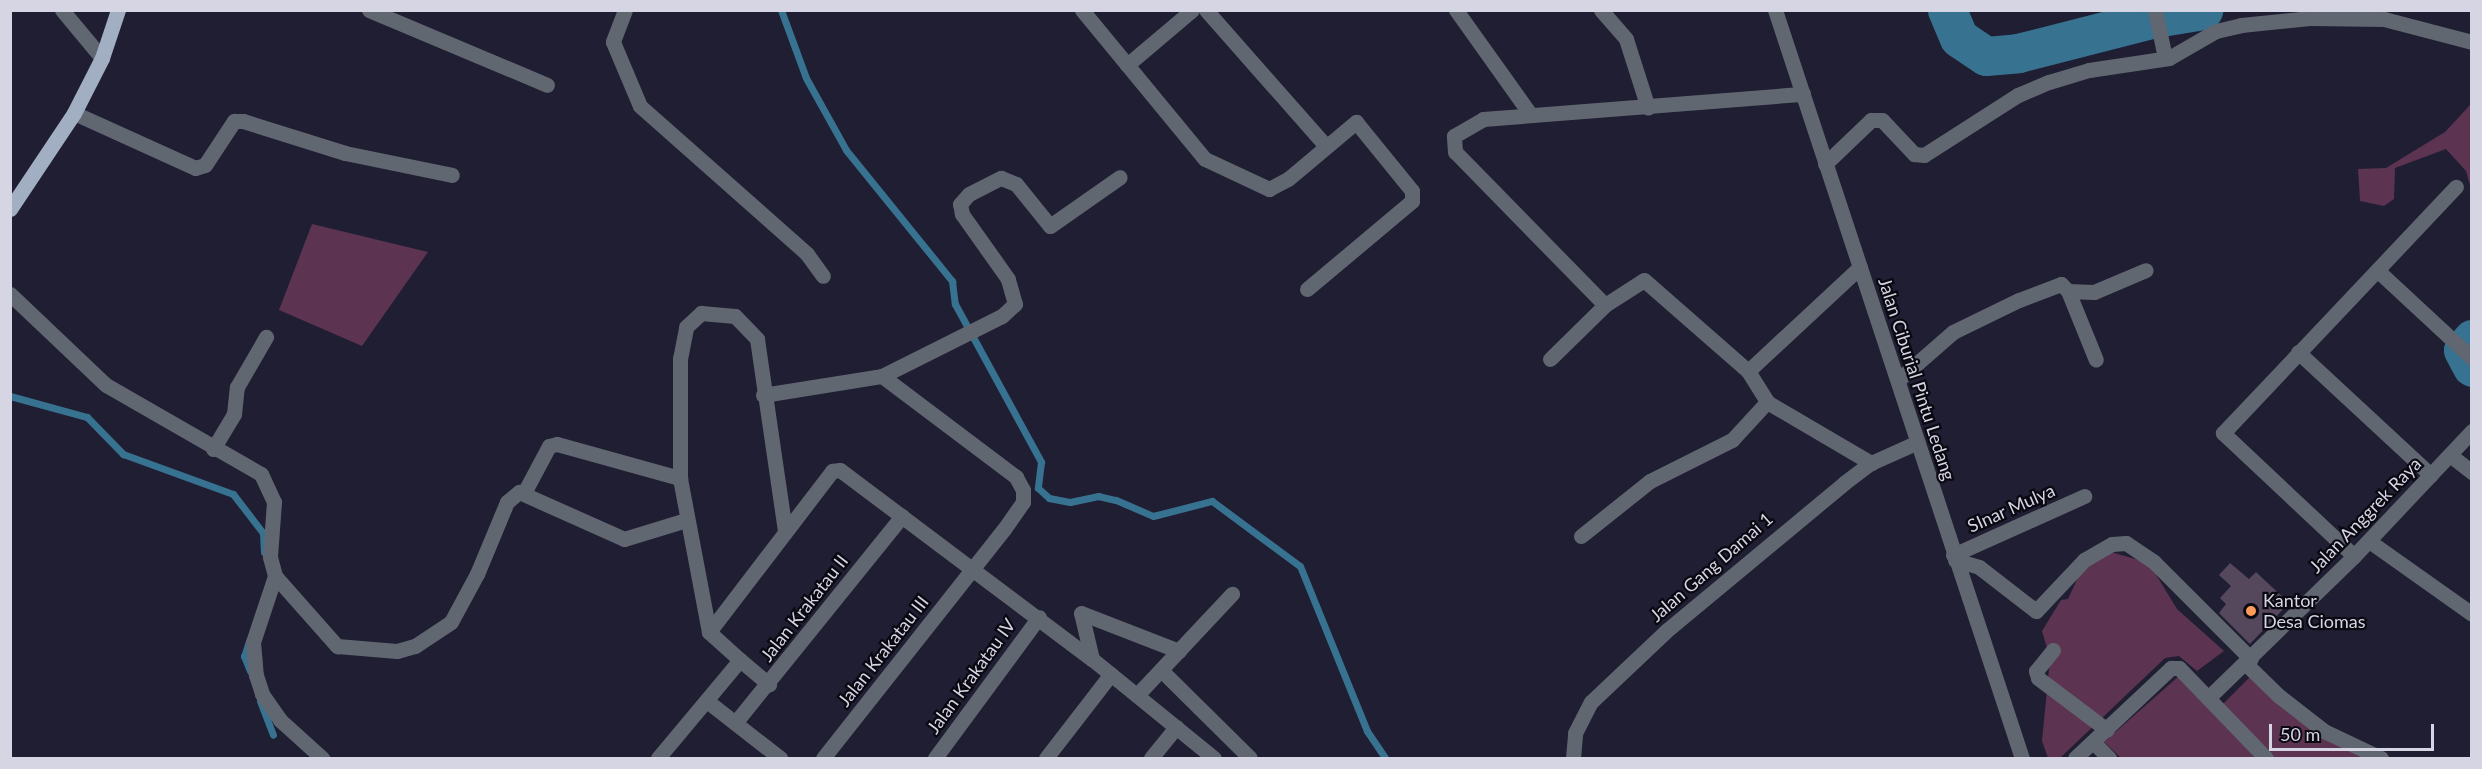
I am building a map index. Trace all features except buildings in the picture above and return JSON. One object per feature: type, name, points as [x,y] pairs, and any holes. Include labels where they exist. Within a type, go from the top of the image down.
[{"type":"main road","points":[[12,203],[74,113],[102,58],[118,10]]},
{"type":"street","points":[[62,10],[102,58]]},
{"type":"street","points":[[369,10],[548,85]]},
{"type":"street","points":[[625,10],[613,42],[640,106],[807,254],[823,276]]},
{"type":"street","points":[[1082,10],[1205,159],[1269,189],[1356,122],[1414,195],[1307,289]]},
{"type":"street","points":[[1127,65],[1192,10]]},
{"type":"street","points":[[1206,10],[1326,147]]},
{"type":"street","points":[[1456,10],[1532,115]]},
{"type":"street","points":[[1601,10],[1626,39],[1648,108]]},
{"type":"street","name":"Jalan Ciburial Pintu Ledang","points":[[1775,10],[2022,759]]},
{"type":"street","points":[[2156,10],[2165,58]]},
{"type":"street","points":[[1825,164],[1876,119],[1919,156],[2018,96],[2049,82],[2097,69],[2165,58],[2216,31],[2310,18],[2384,18],[2472,42]]},
{"type":"street","points":[[1605,305],[1452,148],[1454,136],[1483,119],[1648,108],[1803,94]]},
{"type":"street","points":[[74,113],[195,168],[205,165],[234,121],[243,121],[345,153],[452,175]]},
{"type":"street","points":[[763,395],[882,376],[953,342],[1015,304],[1014,294],[960,204],[969,194],[1001,178],[1016,184],[1050,226],[1120,177]]},
{"type":"street","points":[[2354,556],[2223,433],[2456,187]]},
{"type":"street","points":[[1748,371],[1860,267]]},
{"type":"street","points":[[2067,291],[2094,292],[2146,270]]},
{"type":"street","points":[[2377,270],[2472,358]]},
{"type":"street","points":[[1550,359],[1605,305],[1647,280],[1748,371],[1767,402],[1871,463]]},
{"type":"street","points":[[1898,380],[1953,332],[2042,290],[2061,284],[2067,291],[2096,360]]},
{"type":"street","points":[[10,294],[106,385],[213,449],[261,474],[270,488],[270,557],[275,576],[337,646],[377,651],[415,646],[456,616],[507,502],[525,491],[549,446],[557,444],[680,478]]},
{"type":"street","points":[[769,684],[709,632],[686,520],[680,478],[680,359],[692,318],[709,312],[735,316],[751,327],[759,350],[763,395],[785,532]]},
{"type":"street","points":[[213,449],[234,414],[237,387],[266,337]]},
{"type":"street","points":[[2298,352],[2431,475]]},
{"type":"street","name":"Jalan Krakatau III","points":[[823,759],[974,568],[1023,502],[1023,490],[1016,477],[882,376]]},
{"type":"street","points":[[1581,536],[1650,481],[1732,440],[1767,402]]},
{"type":"street","name":"Jalan Anggrek Raya","points":[[2208,698],[2249,662],[2369,541],[2472,431]]},
{"type":"street","name":"Jalan Gang Damai 1","points":[[1573,759],[1581,717],[1602,691],[1763,546],[1871,463],[1917,442]]},
{"type":"street","points":[[2450,455],[2472,472]]},
{"type":"street","points":[[709,632],[832,471],[840,470],[1039,617],[1214,759]]},
{"type":"street","points":[[525,491],[624,538],[686,520]]},
{"type":"street","name":"SInar Mulya","points":[[1954,557],[2084,496]]},
{"type":"street","name":"Jalan Krakatau II","points":[[735,723],[769,684],[902,516]]},
{"type":"street","points":[[2369,541],[2472,614]]},
{"type":"street","points":[[1954,557],[1986,572],[2036,611],[2084,560],[2112,544],[2126,543],[2154,562],[2279,696],[2324,731],[2381,759]]},
{"type":"street","points":[[275,576],[253,642],[256,675],[262,694],[280,720],[322,759]]},
{"type":"street","points":[[1137,695],[1232,594]]},
{"type":"street","points":[[1092,658],[1081,613],[1179,651]]},
{"type":"street","name":"Jalan Krakatau IV","points":[[935,759],[1039,617]]},
{"type":"street","points":[[2053,650],[2036,671],[2038,678],[2107,730]]},
{"type":"street","points":[[658,759],[740,660]]},
{"type":"street","points":[[2075,759],[2171,668],[2179,668],[2266,759]]},
{"type":"street","points":[[1161,670],[1250,759]]},
{"type":"street","points":[[1046,759],[1111,674]]},
{"type":"street","points":[[707,701],[780,759]]},
{"type":"street","points":[[1151,759],[1176,727]]},
{"type":"street","points":[[2093,742],[2109,759]]},
{"type":"shaded area","points":[[2471,104],[2471,189],[2466,171],[2446,149],[2395,168],[2394,199],[2384,206],[2360,201],[2358,169],[2386,168],[2445,132]]},
{"type":"shaded area","points":[[312,224],[428,252],[362,346],[279,310]]},
{"type":"shaded area","points":[[2111,552],[2149,563],[2177,609],[2224,651],[2197,671],[2179,656],[2165,658],[2060,758],[2048,758],[2042,741],[2050,659],[2042,631],[2061,600],[2068,599],[2082,569]]},
{"type":"shaded area","points":[[2254,673],[2372,758],[2275,758],[2223,704]]},
{"type":"shaded area","points":[[2179,676],[2258,758],[2121,758],[2104,742]]},
{"type":"waterway","points":[[781,10],[806,78],[846,150],[952,281],[955,304],[1041,462],[1038,488],[1049,498],[1070,502],[1098,496],[1116,500],[1153,516],[1212,501],[1300,566],[1367,731],[1385,758]]},
{"type":"waterway","points":[[1947,10],[1959,38],[1986,56],[2018,53],[2155,18],[2203,10]]},
{"type":"waterway","points":[[2472,339],[2463,350],[2472,367]]},
{"type":"waterway","points":[[10,396],[87,417],[123,454],[233,494],[263,533],[264,552]]},
{"type":"waterway","points":[[249,641],[244,656],[250,671]]},
{"type":"waterway","points":[[260,701],[273,735]]},
{"type":"place","name":"Kantor Desa Ciomas","points":[[2251,611]]}]
